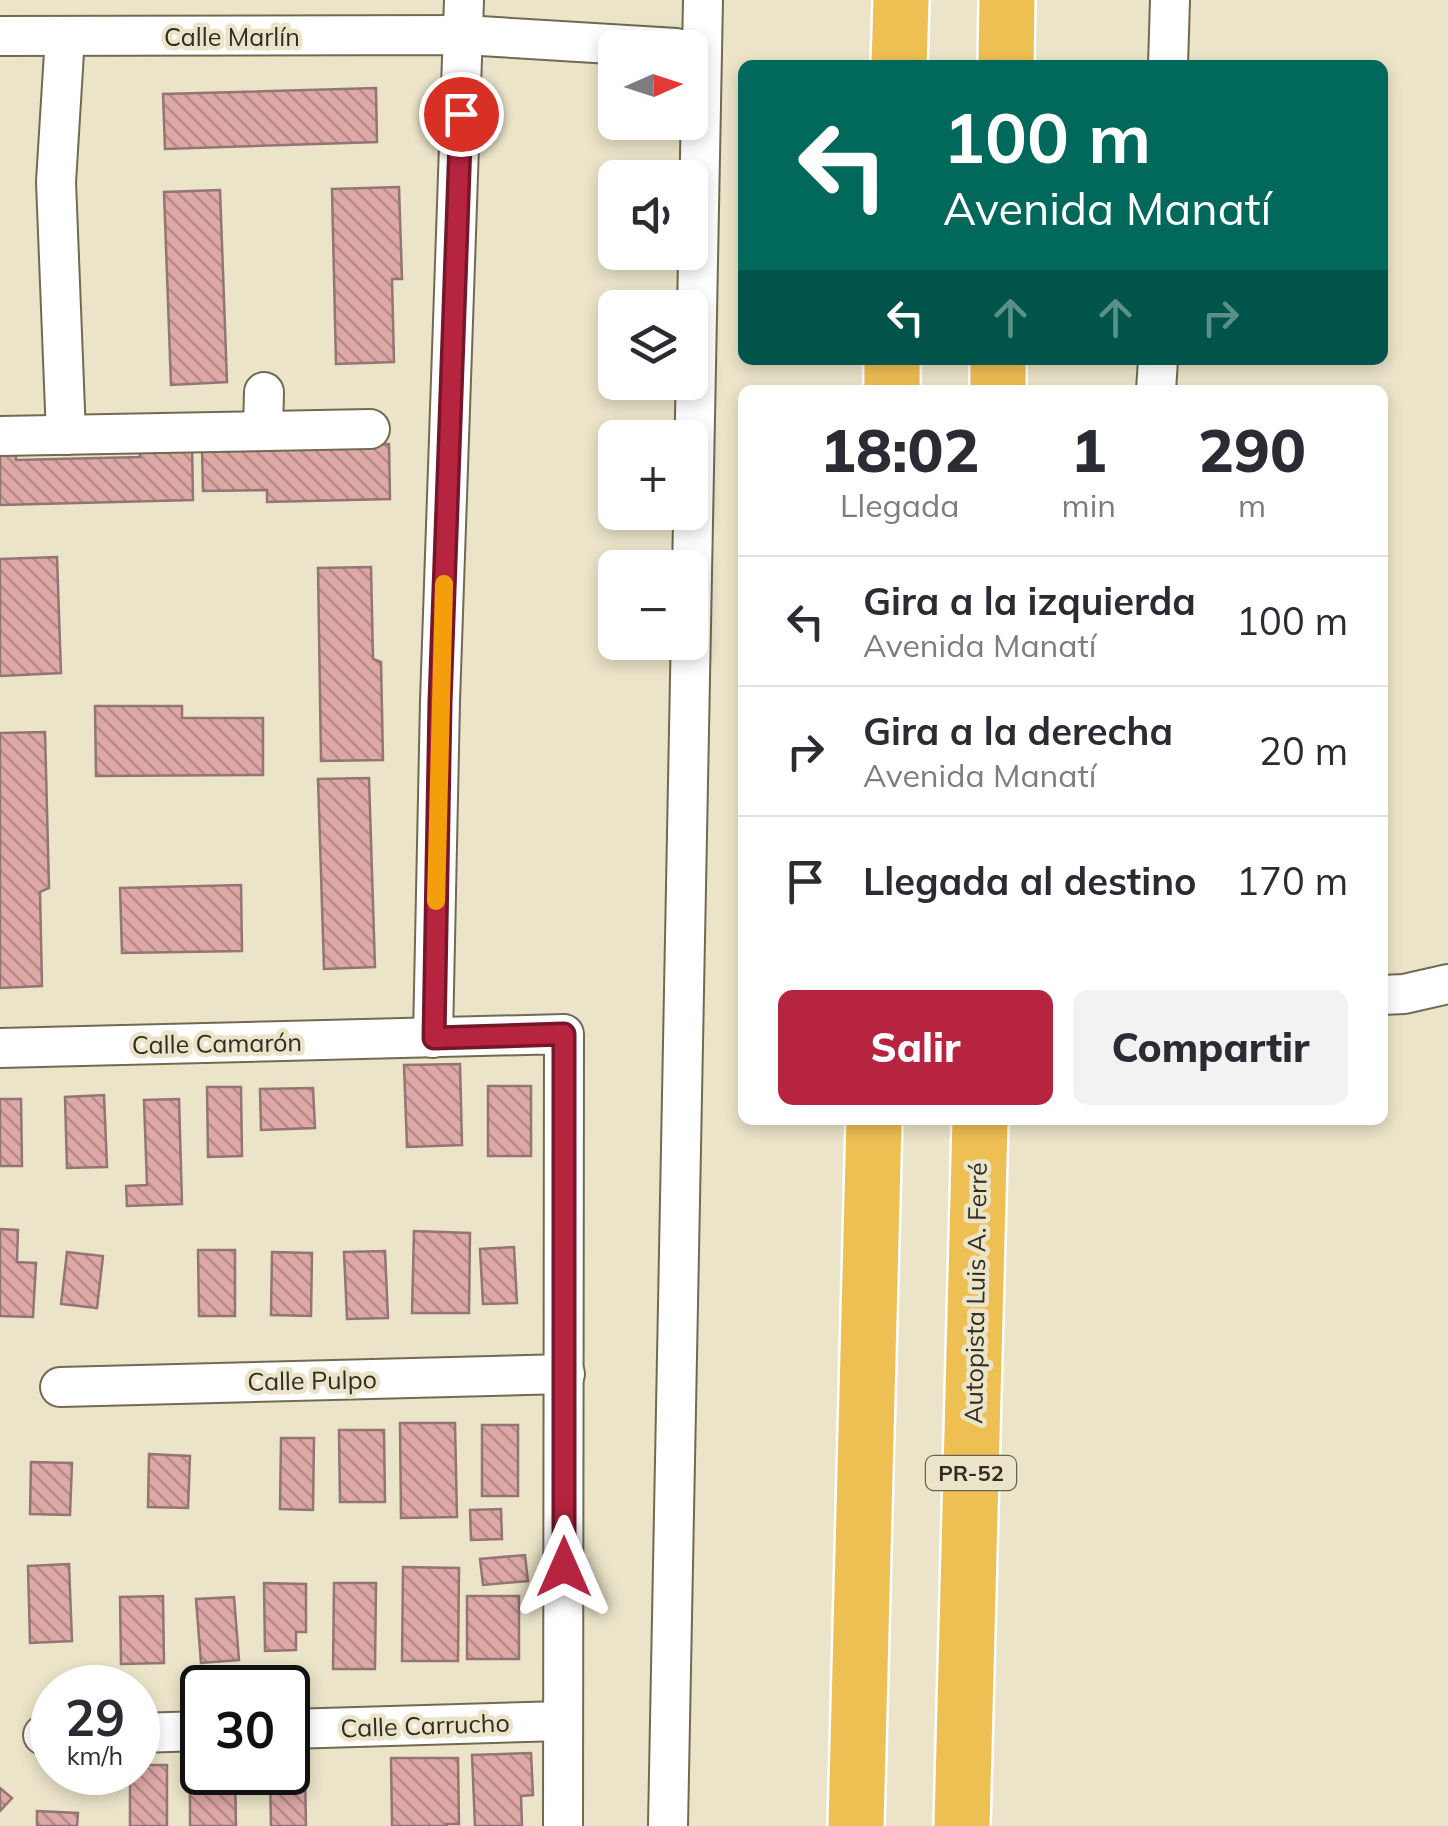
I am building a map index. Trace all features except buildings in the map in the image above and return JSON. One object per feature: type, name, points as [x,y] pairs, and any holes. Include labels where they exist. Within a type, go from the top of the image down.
[{"type":"highway","points":[[900,60],[901,0]]},
{"type":"highway","points":[[1006,60],[1007,0]]},
{"type":"highway","points":[[856,1826],[874,1125]]},
{"type":"highway","name":"Autopista Luis A. Ferré","points":[[962,1826],[980,1125]]},
{"type":"street","points":[[695,30],[703,0]]},
{"type":"street","points":[[1168,60],[1170,0]]},
{"type":"street","points":[[434,1038],[440,702],[464,18]]},
{"type":"street","name":"Calle Marlín","points":[[0,36],[464,18],[598,36]]},
{"type":"street","points":[[65,36],[56,182],[66,435]]},
{"type":"street","points":[[668,1826],[689,140]]},
{"type":"street","points":[[263,430],[264,392]]},
{"type":"street","points":[[0,436],[370,429]]},
{"type":"street","points":[[1388,994],[1448,984]]},
{"type":"street","name":"Calle Camarón","points":[[0,1048],[564,1034],[564,1374]]},
{"type":"street","points":[[564,1374],[564,1826]]},
{"type":"street","name":"Calle Pulpo","points":[[60,1387],[564,1374]]},
{"type":"street","name":"Calle Carrucho","points":[[310,1728],[563,1721]]},
{"type":"slow traffic","points":[[436,901],[444,584]]},
{"type":"route","points":[[461,114],[440,702],[434,1038],[564,1034],[564,1567]]}]
